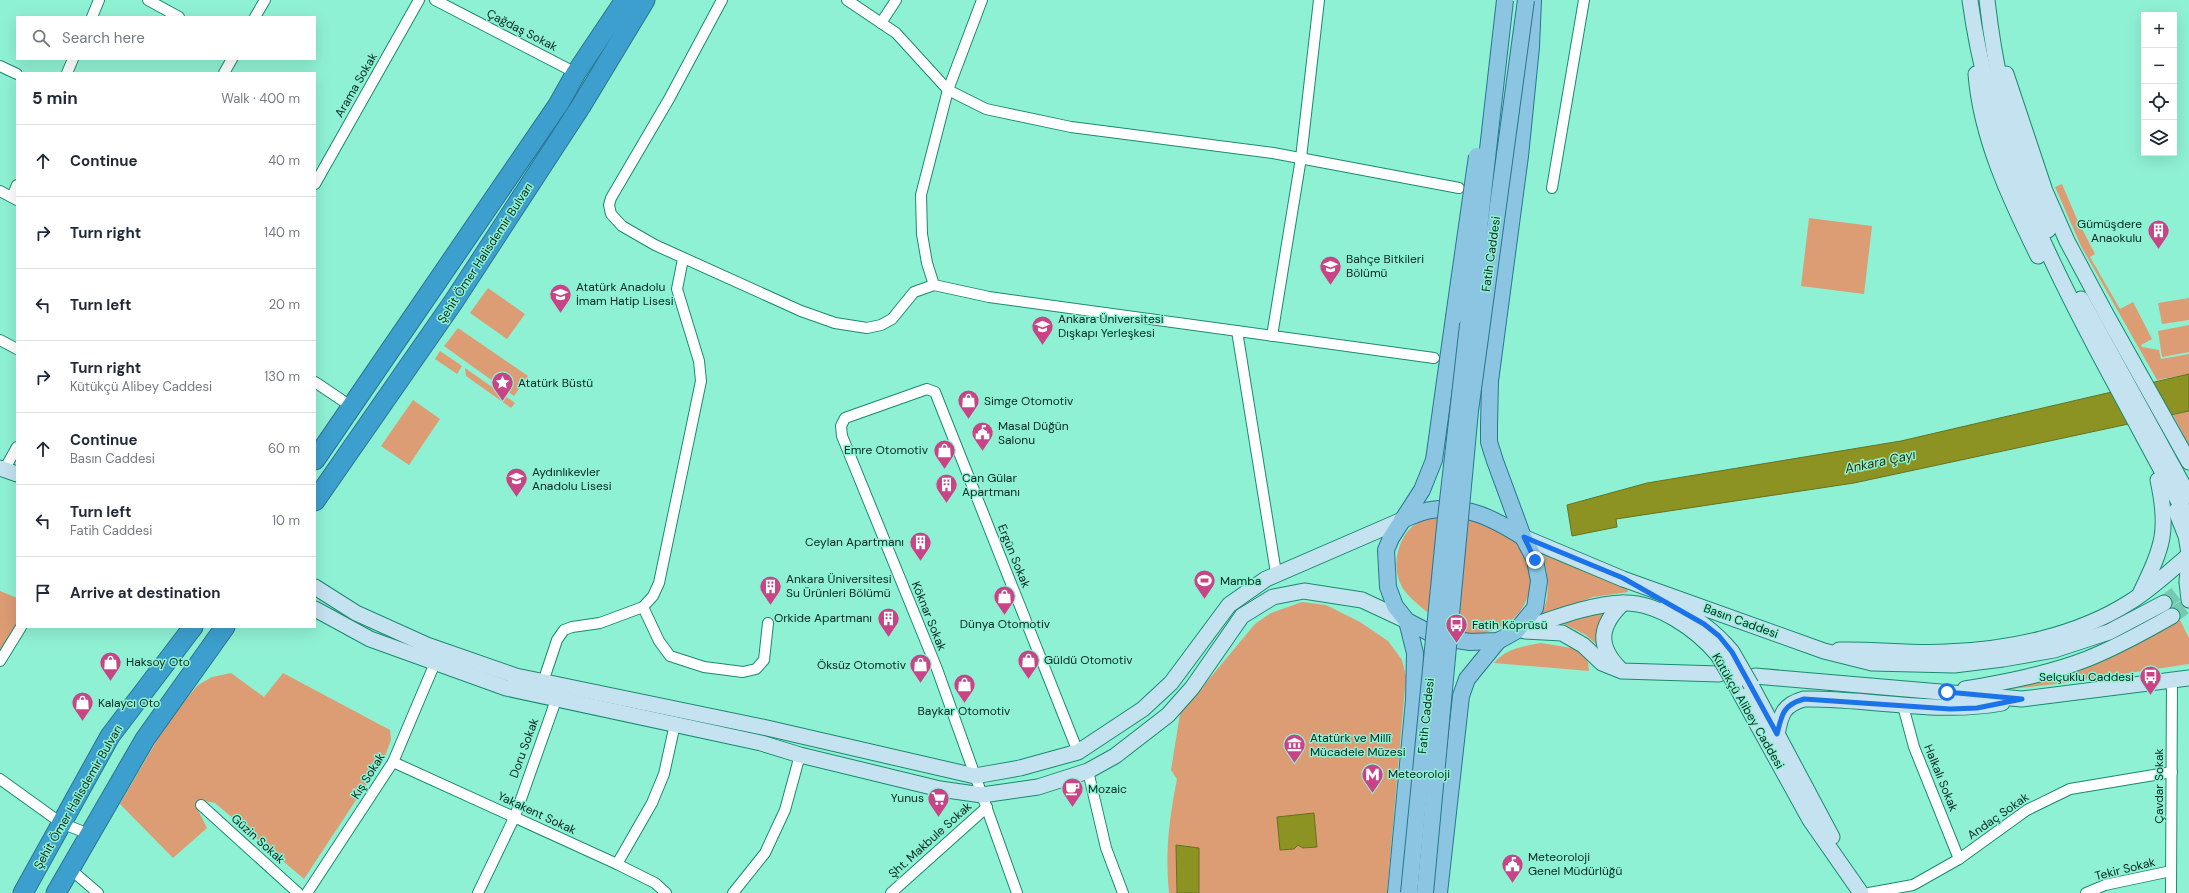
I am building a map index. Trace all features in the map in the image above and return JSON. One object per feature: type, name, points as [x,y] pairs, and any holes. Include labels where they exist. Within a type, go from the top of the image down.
[{"type":"highway","name":"Şehit Ömer Halisdemir Bulvarı","points":[[316,459],[558,105],[576,73],[625,0]]},
{"type":"highway","name":"Şehit Ömer Halisdemir Bulvarı","points":[[316,500],[454,301],[581,106],[645,0]]},
{"type":"highway","points":[[581,106],[601,82],[652,0]]},
{"type":"highway","name":"Şehit Ömer Halisdemir Bulvarı","points":[[23,893],[110,736],[192,628]]},
{"type":"highway","points":[[56,893],[69,868],[145,739],[224,628]]},
{"type":"main road","points":[[1396,893],[1414,700],[1414,653],[1407,621],[1395,606],[1388,587],[1386,550],[1402,520],[1422,490],[1434,460],[1490,48],[1499,0]]},
{"type":"main road","name":"Fatih Caddesi","points":[[1409,893],[1445,527],[1505,0]]},
{"type":"main road","name":"Fatih Caddesi","points":[[1425,893],[1470,411],[1526,0]]},
{"type":"main road","points":[[1439,893],[1461,696],[1467,679],[1498,641],[1516,631],[1535,608],[1539,581],[1535,560],[1524,537],[1489,442],[1490,381],[1520,156],[1531,47],[1533,0]]},
{"type":"main road","points":[[1970,0],[2006,112],[2042,216],[2086,308],[2189,496]]},
{"type":"main road","points":[[1987,0],[1987,54],[1999,133],[2027,208],[2084,325],[2189,520]]},
{"type":"main road","points":[[1987,54],[2003,64],[2024,131],[2052,208],[2080,268],[2188,458]]},
{"type":"main road","points":[[1987,54],[1976,71],[1977,90],[1984,123],[2002,178],[2042,264],[2141,452],[2151,466],[2183,526],[2189,555],[2187,582],[2189,600]]},
{"type":"main road","points":[[2139,595],[2156,557],[2164,532],[2164,513],[2158,480]]},
{"type":"main road","points":[[316,588],[356,613],[427,645],[507,674],[767,728],[975,776],[1020,768],[1078,752],[1143,709],[1170,683],[1229,605],[1276,573],[1402,520],[1430,510],[1459,508],[1483,515],[1524,537]]},
{"type":"main road","name":"Basın Caddesi","points":[[1524,537],[1623,578],[1824,651],[1872,663],[1954,665],[2003,659],[2054,650],[2085,641],[2128,623],[2164,603]]},
{"type":"main road","points":[[1824,651],[1861,650],[1946,652],[2007,645],[2055,634],[2092,621],[2124,606],[2189,555]]},
{"type":"main road","name":"Kütükçü Alibey Caddesi","points":[[1623,578],[1704,624],[1719,636],[1735,684],[1810,820],[1861,893]]},
{"type":"main road","points":[[316,610],[370,639],[506,688],[761,744],[984,801],[1038,787],[1088,771],[1115,756],[1168,715],[1192,688],[1242,616],[1273,597],[1304,591],[1362,600],[1428,632],[1444,638],[1470,642],[1498,641]]},
{"type":"main road","points":[[1622,671],[1609,658],[1603,644],[1605,628],[1612,613],[1623,603]]},
{"type":"main road","name":"Kütükçü Alibey Caddesi","points":[[1516,631],[1587,607],[1623,603],[1644,606],[1678,620],[1725,654],[1753,681],[1777,734],[1861,893]]},
{"type":"main road","points":[[1947,692],[2004,682],[2086,659],[2129,640],[2172,616]]},
{"type":"main road","points":[[1516,631],[1562,633],[1583,645],[1602,663],[1622,671],[1719,674]]},
{"type":"main road","points":[[1777,734],[1783,712],[1787,706],[1804,699],[1950,709],[1977,708],[2022,699],[2189,678]]},
{"type":"main road","points":[[1753,681],[1947,692],[2022,699]]},
{"type":"street","points":[[92,16],[100,0]]},
{"type":"street","points":[[148,0],[177,16]]},
{"type":"street","points":[[256,16],[264,0]]},
{"type":"street","name":"Arama Sokak","points":[[316,182],[419,0]]},
{"type":"street","name":"Çağdaş Sokak","points":[[435,0],[576,73]]},
{"type":"street","points":[[722,0],[669,99],[609,205],[611,214],[622,226],[683,259],[801,311],[852,327],[867,328],[892,320],[914,292],[934,285],[989,297],[1434,358]]},
{"type":"street","points":[[847,0],[896,33],[948,90],[986,109],[1071,127],[1301,158],[1459,188]]},
{"type":"street","points":[[881,23],[896,0]]},
{"type":"street","points":[[934,285],[927,263],[922,234],[921,194],[948,90],[982,0]]},
{"type":"street","points":[[1272,336],[1301,158],[1319,0]]},
{"type":"street","points":[[1552,188],[1584,0]]},
{"type":"street","points":[[67,72],[73,60]]},
{"type":"street","points":[[225,72],[231,60]]},
{"type":"street","points":[[0,66],[16,74]]},
{"type":"street","points":[[0,191],[14,199]]},
{"type":"street","points":[[543,682],[557,640],[564,630],[572,627],[600,623],[643,607],[653,596],[659,583],[701,381],[699,361],[676,289],[683,259]]},
{"type":"street","points":[[1237,331],[1276,573]]},
{"type":"street","points":[[0,340],[16,348]]},
{"type":"street","points":[[316,383],[352,407]]},
{"type":"street","name":"Ergün Sokak","points":[[913,394],[927,389],[935,392],[1078,752]]},
{"type":"street","name":"Köknar Sokak","points":[[913,394],[845,418],[841,426],[842,436],[936,669],[1017,893]]},
{"type":"street","points":[[7,471],[16,449]]},
{"type":"street","points":[[643,607],[659,641],[670,656],[704,667],[743,672],[756,669],[764,660],[768,623]]},
{"type":"street","points":[[0,660],[20,628]]},
{"type":"street","name":"Kış Sokak","points":[[308,893],[394,762],[435,663]]},
{"type":"street","name":"Çavdar Sokak","points":[[2171,893],[2172,679]]},
{"type":"street","name":"Doru Sokak","points":[[478,893],[515,816],[556,700]]},
{"type":"street","name":"Halkalı Sokak","points":[[1903,706],[1914,747],[1959,859]]},
{"type":"street","points":[[618,864],[652,803],[664,774],[675,724]]},
{"type":"street","points":[[733,893],[765,853],[785,810],[800,755]]},
{"type":"street","name":"Yakakent Sokak","points":[[394,762],[618,864],[656,883],[666,893]]},
{"type":"street","points":[[1088,771],[1106,848],[1123,893]]},
{"type":"street","name":"Andaç Sokak","points":[[1869,893],[1913,885],[1959,859],[2027,810],[2070,789],[2172,772]]},
{"type":"street","points":[[0,779],[61,823],[90,834]]},
{"type":"street","name":"Şht. Makbule Sokak","points":[[891,893],[984,801]]},
{"type":"street","name":"Güzin Sokak","points":[[201,805],[298,893]]},
{"type":"street","points":[[69,868],[98,893]]},
{"type":"street","name":"Tekir Sokak","points":[[2086,893],[2105,885],[2171,871]]},
{"type":"shaded area","points":[[2062,184],[2076,217],[2095,254],[2090,257],[2120,309],[2133,302],[2152,339],[2141,345],[2142,347],[2159,350],[2161,359],[2189,354],[2189,374],[2157,380],[2081,246],[2055,187]]},
{"type":"shaded area","points":[[1809,218],[1872,226],[1864,294],[1801,286]]},
{"type":"shaded area","points":[[488,288],[525,314],[507,339],[470,313]]},
{"type":"shaded area","points":[[2189,298],[2189,320],[2162,324],[2158,303]]},
{"type":"shaded area","points":[[2189,325],[2189,352],[2162,357],[2158,331]]},
{"type":"shaded area","points":[[458,328],[528,376],[514,396],[444,346]]},
{"type":"shaded area","points":[[440,351],[462,366],[457,374],[435,359]]},
{"type":"shaded area","points":[[465,368],[515,403],[511,408],[466,376]]},
{"type":"shaded area","points":[[413,400],[440,419],[409,465],[381,446]]},
{"type":"shaded area","points":[[2189,411],[2189,445],[2173,415]]},
{"type":"shaded area","points":[[1437,517],[1469,520],[1500,530],[1517,542],[1525,553],[1530,565],[1530,590],[1519,613],[1509,622],[1481,634],[1462,633],[1451,628],[1435,617],[1411,598],[1405,591],[1398,577],[1397,569],[1398,551],[1401,543],[1410,528],[1419,522]]},
{"type":"shaded area","points":[[1544,555],[1627,588],[1628,592],[1593,597],[1541,617],[1547,599],[1548,581]]},
{"type":"shaded area","points":[[0,591],[16,598],[16,626],[0,650]]},
{"type":"shaded area","points":[[1302,602],[1326,605],[1360,622],[1388,641],[1402,660],[1406,676],[1387,893],[1169,893],[1167,863],[1168,836],[1177,779],[1171,770],[1180,714],[1255,624],[1271,613]]},
{"type":"shaded area","points":[[1606,609],[1597,630],[1598,646],[1586,635],[1560,622]]},
{"type":"shaded area","points":[[2180,620],[2189,638],[2189,664],[2056,684],[2002,690],[2094,661],[2138,643]]},
{"type":"shaded area","points":[[1541,643],[1578,649],[1588,662],[1589,671],[1494,663],[1498,658],[1509,651]]},
{"type":"shaded area","points":[[231,673],[264,697],[283,673],[390,730],[391,740],[385,756],[304,879],[215,803],[205,801],[197,808],[207,828],[173,858],[120,804],[168,721],[198,685],[212,677]]},
{"type":"water","name":"Ankara Çayı","points":[[2189,374],[2189,411],[1854,483],[1616,519],[1617,527],[1572,536],[1567,505],[1647,483],[1901,441]]},
{"type":"water","points":[[1314,813],[1317,847],[1303,848],[1298,845],[1294,849],[1280,850],[1277,817]]},
{"type":"water","points":[[1176,845],[1199,848],[1199,893],[1177,893]]},
{"type":"tunnel","points":[[2164,603],[2189,584]]},
{"type":"tunnel","points":[[2172,616],[2189,604]]},
{"type":"place","name":"Gümüşdere Anaokulu","points":[[2158,250]]},
{"type":"place","name":"Bahçe Bitkileri Bölümü","points":[[1330,286]]},
{"type":"place","name":"Atatürk Anadolu İmam Hatip Lisesi","points":[[561,314]]},
{"type":"place","name":"Ankara Üniversitesi Dışkapı Yerleşkesi","points":[[1043,346]]},
{"type":"place","name":"Atatürk Büstü","points":[[503,402]]},
{"type":"place","name":"Simge Otomotiv","points":[[968,420]]},
{"type":"place","name":"Masal Düğün Salonu","points":[[982,452]]},
{"type":"place","name":"Emre Otomotiv","points":[[944,470]]},
{"type":"place","name":"Aydınlıkevler Anadolu Lisesi","points":[[516,498]]},
{"type":"place","name":"Can Gülar Apartmanı","points":[[946,504]]},
{"type":"place","name":"Ceylan Apartmanı","points":[[920,562]]},
{"type":"place","name":"Mamba","points":[[1204,600]]},
{"type":"place","name":"Ankara Üniversitesi Su Ürünleri Bölümü","points":[[770,606]]},
{"type":"place","name":"Dünya Otomotiv","points":[[1005,616]]},
{"type":"place","name":"Orkide Apartmanı","points":[[888,638]]},
{"type":"place","name":"Fatih Köprüsü","points":[[1457,644]]},
{"type":"place","name":"Güldü Otomotiv","points":[[1028,680]]},
{"type":"place","name":"Haksoy Oto","points":[[110,682]]},
{"type":"place","name":"Öksüz Otomotiv","points":[[921,684]]},
{"type":"place","name":"Selçuklu Caddesi","points":[[2150,696]]},
{"type":"place","name":"Baykar Otomotiv","points":[[964,704]]},
{"type":"place","name":"Kalaycı Oto","points":[[83,722]]},
{"type":"place","name":"Atatürk ve Millî Mücadele Müzesi","points":[[1294,764]]},
{"type":"place","name":"Meteoroloji","points":[[1373,794]]},
{"type":"place","name":"Mozaic","points":[[1073,808]]},
{"type":"place","name":"Yunus","points":[[939,818]]},
{"type":"place","name":"Meteoroloji Genel Müdürlüğü","points":[[1512,884]]},
{"type":"route","points":[[1535,560],[1524,537],[1623,578],[1683,610],[1704,624],[1719,636],[1732,652],[1777,734],[1783,712],[1787,706],[1804,699],[1950,709],[1977,708],[2022,699],[1947,692]]}]
